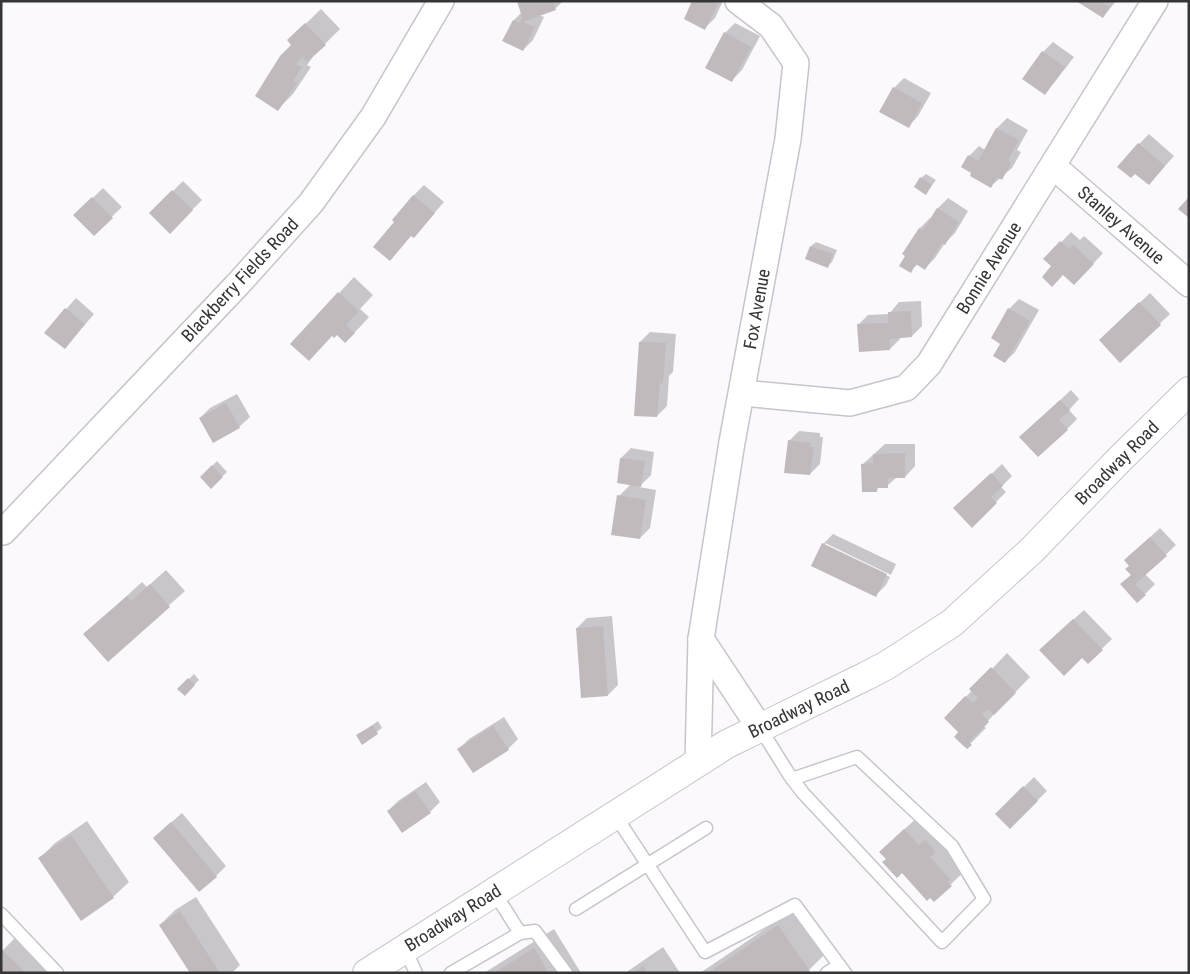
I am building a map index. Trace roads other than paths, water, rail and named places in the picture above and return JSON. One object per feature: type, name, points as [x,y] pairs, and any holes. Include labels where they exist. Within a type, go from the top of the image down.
[{"type":"main road","name":"Broadway Road","points":[[367,973],[411,961],[494,892],[698,762],[727,744],[886,665],[952,622],[1032,550],[1189,391]]},
{"type":"street","name":"Blackberry Fields Road","points":[[3,532],[312,203],[373,116],[441,1]]},
{"type":"street","name":"Fox Avenue","points":[[698,762],[701,640],[742,393],[788,139],[796,63],[771,26],[738,1]]},
{"type":"street","name":"Bonnie Avenue","points":[[742,393],[850,403],[906,388],[929,364],[1155,1]]},
{"type":"street","name":"Stanley Avenue","points":[[1053,166],[1189,284]]},
{"type":"street","points":[[701,640],[760,728]]},
{"type":"lane","points":[[760,728],[792,779],[803,793],[942,942],[984,898],[952,846],[858,757],[792,779]]},
{"type":"lane","points":[[615,815],[705,952],[795,905],[842,969],[827,973]]},
{"type":"lane","points":[[576,909],[706,828]]},
{"type":"lane","points":[[494,892],[520,933]]},
{"type":"lane","points":[[1,914],[56,973]]},
{"type":"lane","points":[[451,973],[520,933],[535,931],[566,973]]}]
